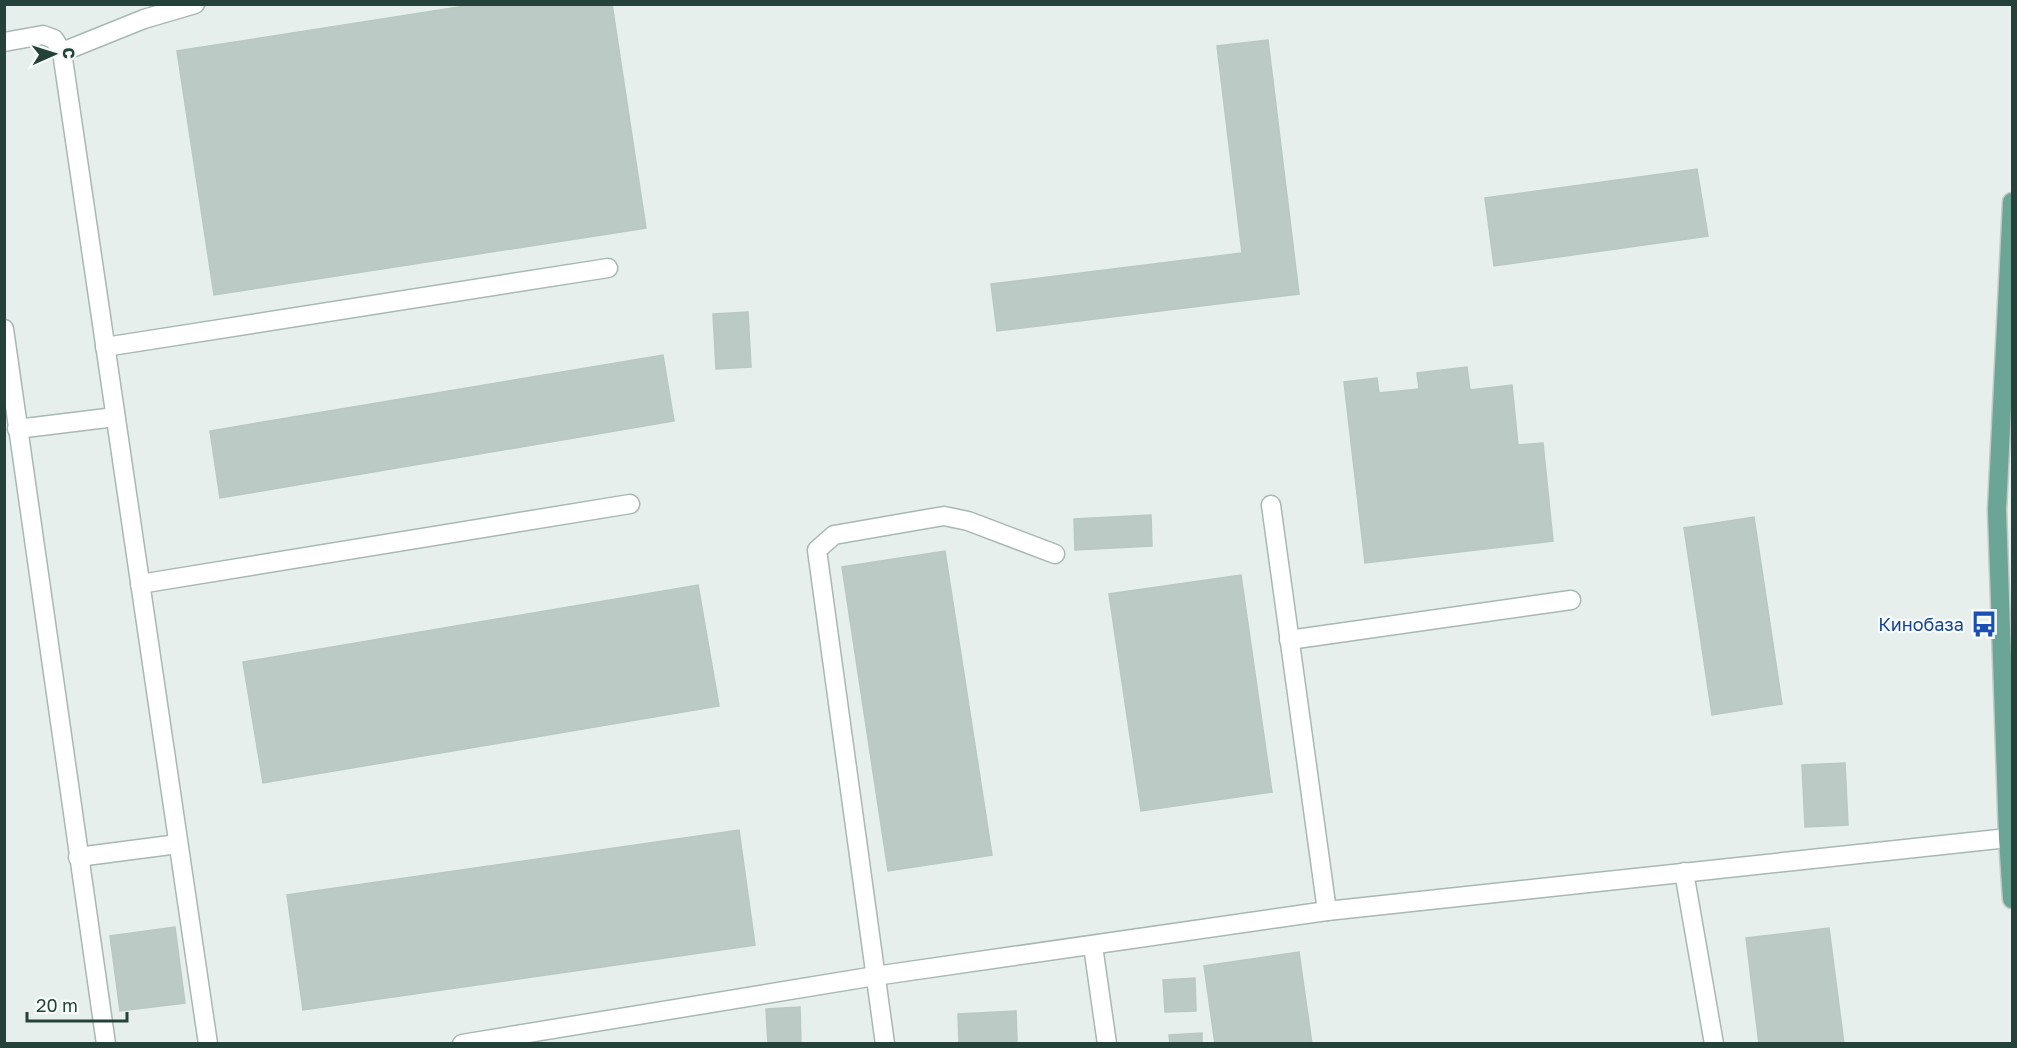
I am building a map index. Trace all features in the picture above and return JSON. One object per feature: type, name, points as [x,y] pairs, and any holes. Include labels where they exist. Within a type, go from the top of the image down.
[{"type":"main road","points":[[2013,202],[1997,510],[2008,838],[2013,899]]},
{"type":"lane","points":[[62,52],[144,19],[195,4]]},
{"type":"lane","points":[[4,42],[43,34],[54,39],[62,52],[208,1044]]},
{"type":"lane","points":[[105,347],[609,268]]},
{"type":"lane","points":[[4,329],[106,1044]]},
{"type":"lane","points":[[17,429],[115,417]]},
{"type":"lane","points":[[140,584],[630,504]]},
{"type":"lane","points":[[1271,505],[1327,911]]},
{"type":"lane","points":[[885,1044],[816,550],[834,535],[944,516],[968,520],[1055,555]]},
{"type":"lane","points":[[1289,640],[1571,600]]},
{"type":"lane","points":[[462,1044],[875,976],[1327,911],[2008,838]]},
{"type":"lane","points":[[78,856],[178,844]]},
{"type":"lane","points":[[1684,872],[1714,1044]]},
{"type":"lane","points":[[1093,946],[1107,1044]]},
{"type":"building","points":[[478,4],[612,4],[646,228],[214,295],[177,51]]},
{"type":"building","points":[[1268,40],[1299,294],[997,331],[991,284],[1242,253],[1217,46]]},
{"type":"building","points":[[1697,169],[1708,236],[1494,266],[1485,198]]},
{"type":"building","points":[[748,312],[751,367],[716,369],[713,314]]},
{"type":"building","points":[[663,355],[674,421],[220,498],[210,431]]},
{"type":"building","points":[[1467,367],[1470,390],[1512,385],[1518,445],[1543,443],[1553,541],[1365,563],[1344,382],[1377,378],[1379,393],[1419,389],[1417,373]]},
{"type":"building","points":[[1151,515],[1152,546],[1075,550],[1074,519]]},
{"type":"building","points":[[1754,517],[1782,704],[1712,715],[1684,528]]},
{"type":"building","points":[[945,551],[992,855],[888,871],[842,567]]},
{"type":"building","points":[[1241,575],[1272,792],[1141,811],[1109,594]]},
{"type":"building","points":[[698,585],[719,706],[263,783],[243,662]]},
{"type":"building","points":[[1845,763],[1848,825],[1805,827],[1802,765]]},
{"type":"building","points":[[739,830],[755,945],[303,1010],[287,895]]},
{"type":"building","points":[[175,927],[185,1003],[120,1011],[110,936]]},
{"type":"building","points":[[1829,928],[1844,1044],[1759,1044],[1746,938]]},
{"type":"building","points":[[1299,952],[1312,1044],[1215,1044],[1204,966]]},
{"type":"building","points":[[1195,978],[1196,1011],[1165,1012],[1163,980]]},
{"type":"building","points":[[800,1007],[801,1044],[768,1044],[766,1009]]},
{"type":"building","points":[[1016,1011],[1017,1041],[959,1044],[958,1014]]},
{"type":"building","points":[[1202,1033],[1202,1044],[1170,1044],[1169,1035]]},
{"type":"place","name":"Кинобаза","points":[[1984,624]]}]
